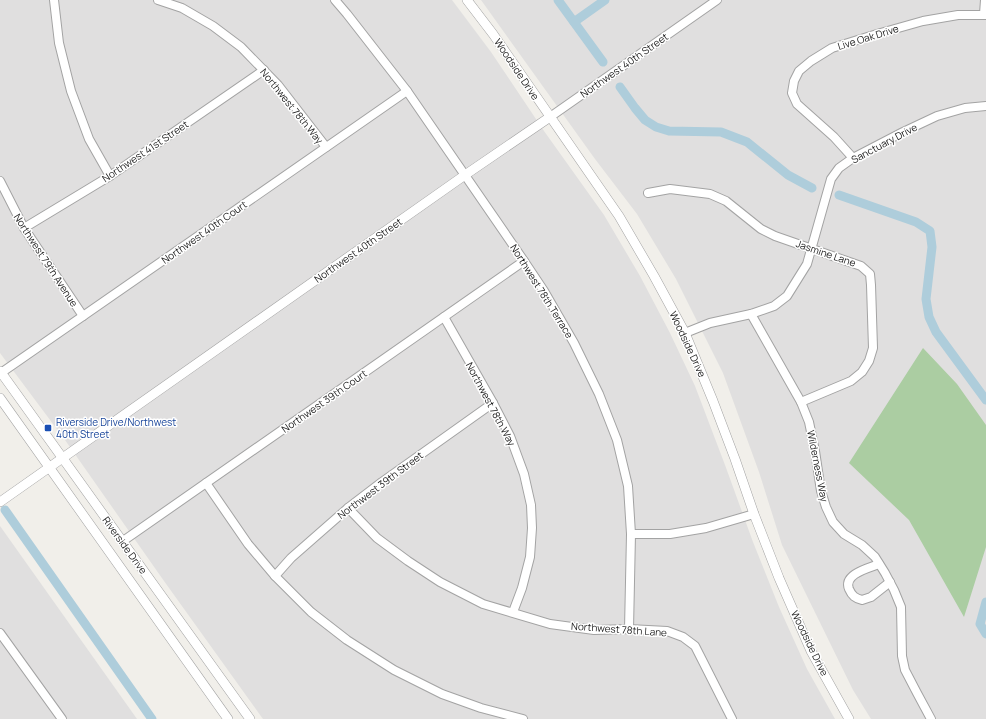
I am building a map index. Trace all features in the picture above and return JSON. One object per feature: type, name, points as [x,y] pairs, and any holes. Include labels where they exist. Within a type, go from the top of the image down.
[{"type":"street","points":[[54,0],[59,43],[71,91],[89,139],[110,176]]},
{"type":"street","name":"Northwest 78th Way","points":[[158,0],[182,8],[213,26],[241,47],[278,86],[326,147]]},
{"type":"street","name":"Northwest 78th Terrace","points":[[335,0],[407,91],[544,291],[574,343],[602,401],[617,440],[628,486],[631,534],[629,629]]},
{"type":"street","name":"Woodside Drive","points":[[467,0],[493,34],[621,220],[653,274],[685,333],[713,401],[779,578],[812,651],[849,719]]},
{"type":"street","name":"Northwest 40th Street","points":[[0,502],[716,0]]},
{"type":"street","name":"Live Oak Drive","points":[[853,158],[834,137],[796,104],[792,93],[794,81],[799,71],[811,61],[832,48],[877,34],[923,21],[958,15],[985,15],[985,0]]},
{"type":"street","name":"Northwest 41st Street","points":[[24,228],[110,176],[264,70]]},
{"type":"street","name":"Northwest 40th Court","points":[[1,372],[407,91]]},
{"type":"street","name":"Sanctuary Drive","points":[[685,333],[710,323],[751,314],[774,306],[787,296],[807,264],[831,180],[839,168],[853,158],[937,116],[965,108],[986,106]]},
{"type":"street","name":"Northwest 79th Avenue","points":[[0,181],[24,228],[83,316]]},
{"type":"street","name":"Jasmine Lane","points":[[648,193],[670,189],[710,194],[726,201],[762,229],[775,236],[861,266],[870,274],[872,348],[869,361],[862,372],[851,380],[801,402]]},
{"type":"street","name":"Northwest 39th Court","points":[[123,541],[524,261]]},
{"type":"street","name":"Wilderness Way","points":[[751,314],[801,402],[809,422],[815,451],[820,491],[833,522],[844,534],[862,545],[875,557],[890,582],[901,607],[902,656],[905,670],[931,719]]},
{"type":"street","name":"Northwest 78th Way","points":[[444,317],[510,436],[524,474],[531,505],[532,528],[530,556],[514,612]]},
{"type":"street","name":"Riverside Drive","points":[[1,372],[250,719]]},
{"type":"street","name":"Riverside Drive","points":[[0,398],[228,719]]},
{"type":"street","name":"Northwest 39th Street","points":[[275,576],[290,558],[348,508],[493,403]]},
{"type":"street","points":[[206,483],[248,544],[275,576],[311,612],[347,640],[394,670],[442,694],[481,708],[523,719]]},
{"type":"street","name":"Northwest 78th Lane","points":[[348,508],[377,538],[408,561],[440,582],[483,604],[514,612],[550,624],[594,630],[629,629],[667,631],[683,637],[695,646],[732,719]]},
{"type":"street","points":[[631,534],[670,534],[706,528],[754,514]]},
{"type":"street","points":[[879,564],[857,573],[850,578],[847,585],[850,593],[855,598],[862,600],[871,597],[890,582]]},
{"type":"street","points":[[1,636],[62,719]]},
{"type":"shaded area","points":[[0,0],[452,0],[491,52],[544,131],[604,215],[640,276],[670,333],[695,386],[753,542],[779,607],[807,669],[835,719],[263,719],[65,440],[0,353]]},
{"type":"shaded area","points":[[481,0],[986,0],[986,719],[871,719],[853,690],[782,545],[759,472],[723,373],[676,279],[637,214],[595,159]]},
{"type":"shaded area","points":[[0,526],[137,719],[0,719]]},
{"type":"green space","points":[[923,348],[957,384],[986,425],[986,547],[964,617],[909,520],[849,463]]},
{"type":"waterway","points":[[558,0],[603,62]]},
{"type":"waterway","points":[[574,22],[605,0]]},
{"type":"waterway","points":[[620,87],[645,120],[656,127],[669,131],[721,132],[747,142],[788,175],[812,188]]},
{"type":"waterway","points":[[839,195],[916,222],[930,231],[932,247],[926,299],[929,317],[936,332],[986,400]]},
{"type":"waterway","points":[[5,510],[152,719]]},
{"type":"waterway","points":[[986,602],[980,624],[986,634]]},
{"type":"place","name":"Riverside Drive/Northwest 40th Street","points":[[48,428]]}]
